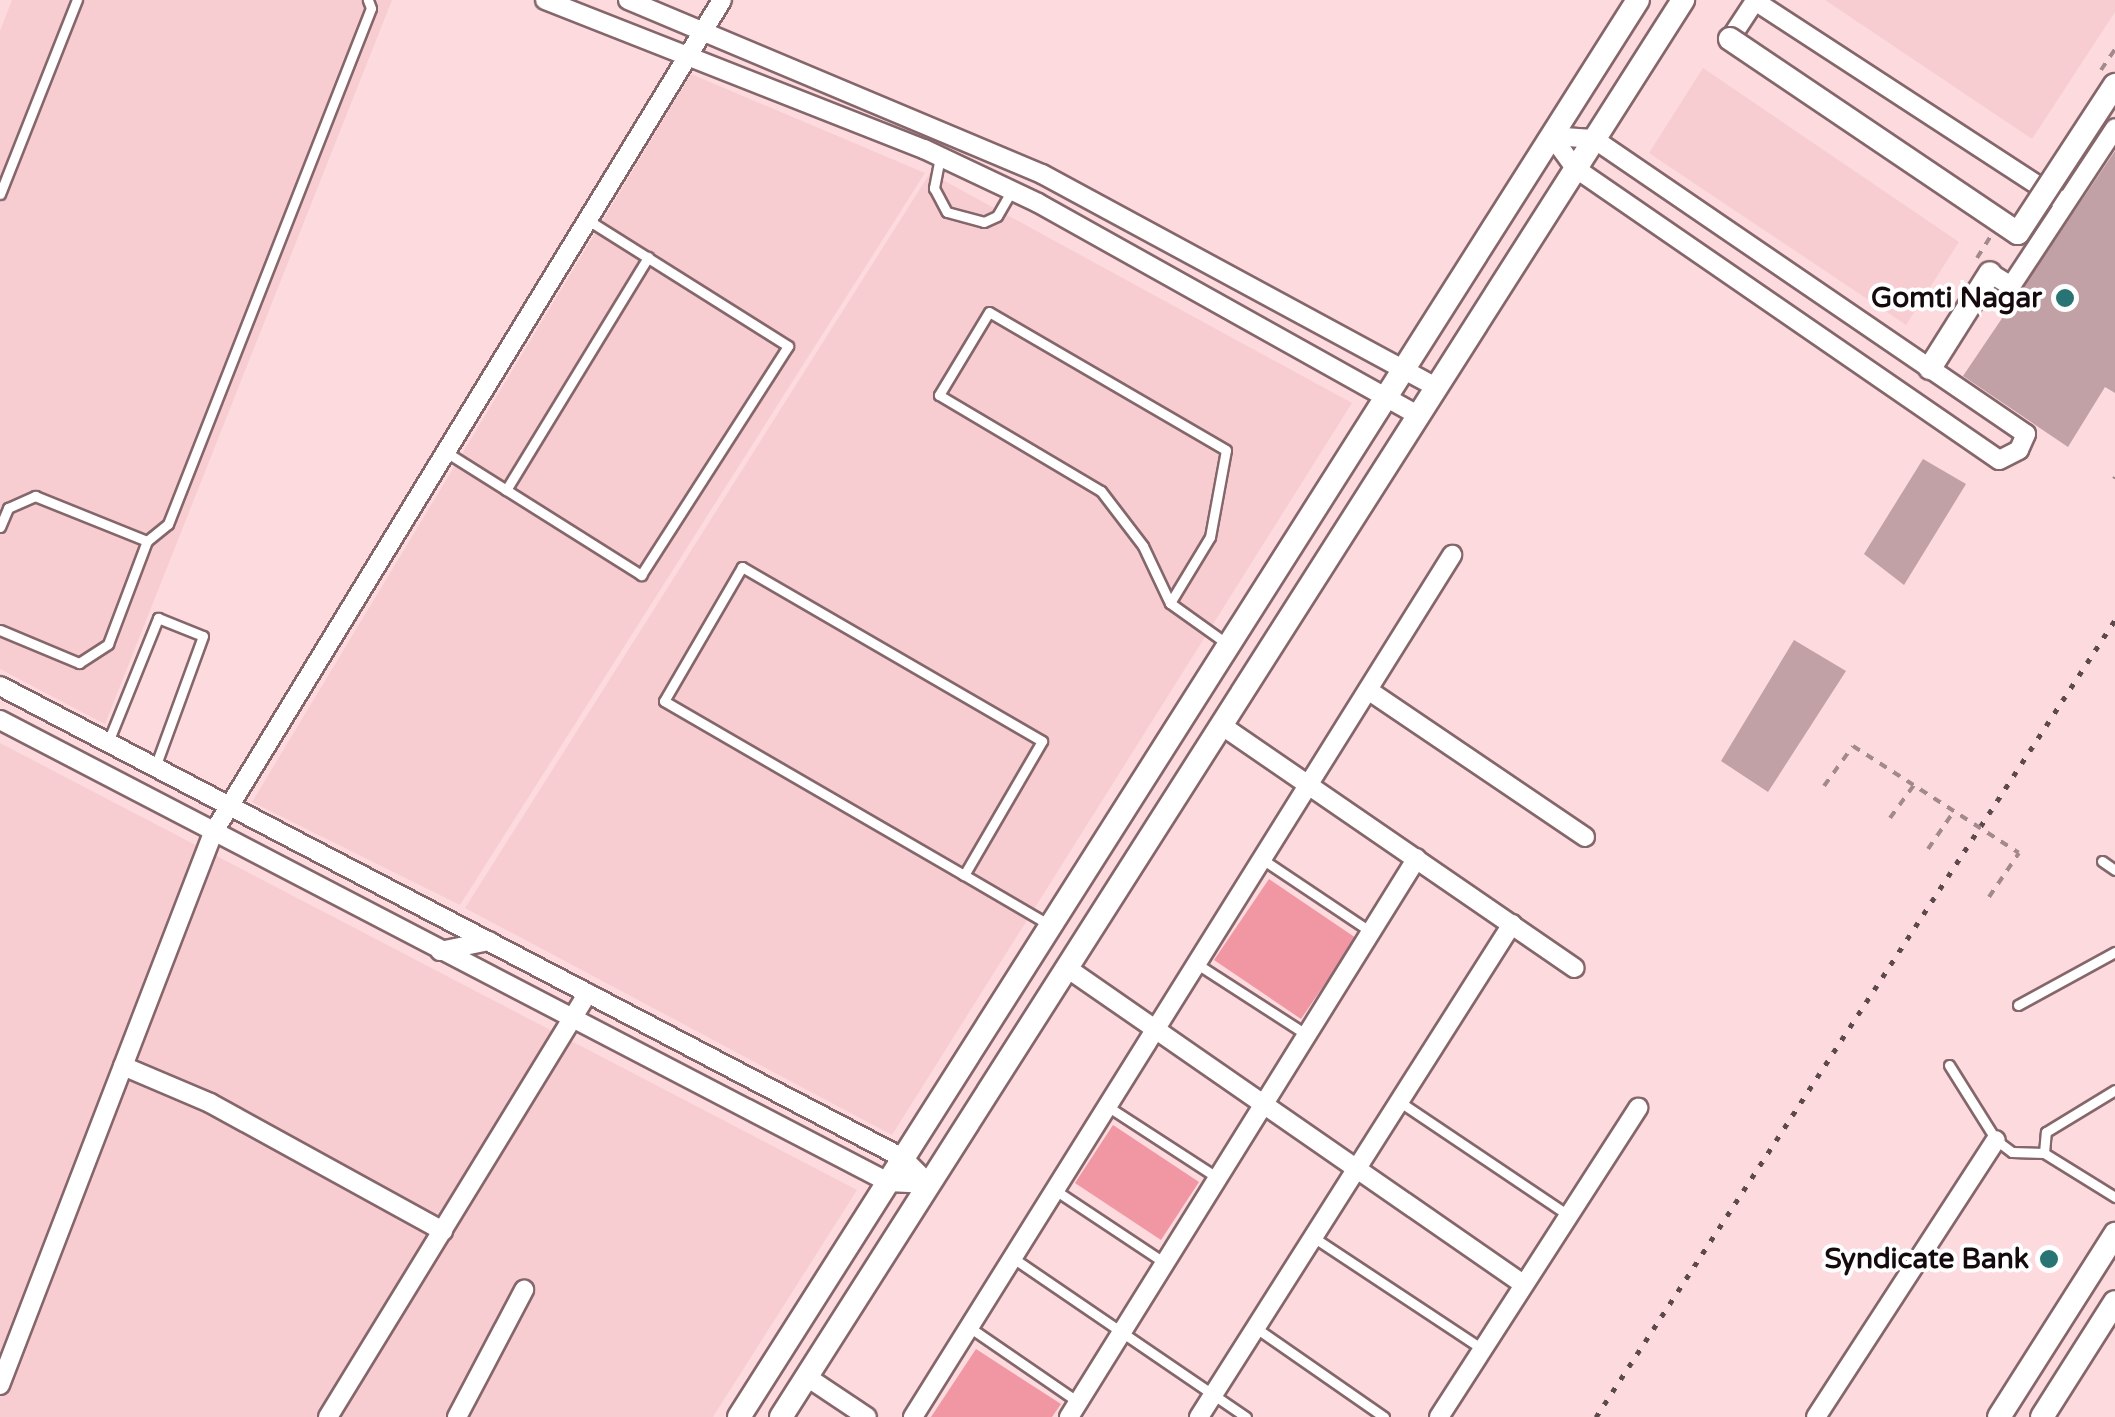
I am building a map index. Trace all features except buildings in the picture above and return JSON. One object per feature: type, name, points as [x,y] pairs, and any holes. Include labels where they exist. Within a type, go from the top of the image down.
[{"type":"street","points":[[545,0],[940,156],[1012,190],[1418,415]]},
{"type":"street","points":[[628,0],[1042,174],[1436,387]]},
{"type":"street","points":[[0,1385],[213,833],[684,55],[722,0]]},
{"type":"street","points":[[739,1417],[1638,0]]},
{"type":"street","points":[[781,1417],[1682,0]]},
{"type":"street","points":[[2065,203],[1755,1],[1730,39],[2018,233],[2115,86]]},
{"type":"street","points":[[1930,368],[1990,272],[2011,286],[2115,128]]},
{"type":"street","points":[[1552,136],[1594,139],[2026,434],[2018,450],[1998,460],[1575,168],[1552,136]]},
{"type":"street","points":[[913,1417],[1452,555]]},
{"type":"street","points":[[0,686],[904,1158],[929,1184]]},
{"type":"street","points":[[1368,690],[1585,837]]},
{"type":"street","points":[[0,720],[888,1182],[929,1184]]},
{"type":"street","points":[[1221,725],[1576,968]]},
{"type":"street","points":[[1074,1410],[1417,858]]},
{"type":"street","points":[[1200,1417],[1512,924]]},
{"type":"street","points":[[440,951],[489,941]]},
{"type":"street","points":[[1066,968],[1523,1284]]},
{"type":"street","points":[[328,1417],[588,993]]},
{"type":"street","points":[[123,1066],[210,1103],[443,1230]]},
{"type":"street","points":[[1439,1417],[1638,1108]]},
{"type":"street","points":[[1816,1417],[1996,1140]]},
{"type":"street","points":[[1999,1417],[2112,1244]]},
{"type":"street","points":[[457,1417],[524,1290]]},
{"type":"street","points":[[2042,1417],[2115,1302]]},
{"type":"street","points":[[807,1377],[866,1417]]},
{"type":"lane","points":[[0,194],[77,0]]},
{"type":"lane","points":[[0,630],[79,663],[108,644],[146,541],[168,524],[371,8],[368,0]]},
{"type":"lane","points":[[940,156],[934,188],[948,212],[984,222],[997,216],[1012,190]]},
{"type":"lane","points":[[444,452],[642,575],[788,346],[586,218]]},
{"type":"lane","points":[[506,490],[648,257]]},
{"type":"lane","points":[[1170,603],[1210,537],[1226,450],[989,312],[938,395],[1100,490],[1143,546],[1170,603],[1228,645]]},
{"type":"lane","points":[[0,526],[8,508],[35,496],[146,541]]},
{"type":"lane","points":[[964,875],[1042,741],[742,566],[664,700],[1050,926]]},
{"type":"lane","points":[[108,742],[158,618],[203,636],[155,766]]},
{"type":"lane","points":[[1262,859],[1371,932]]},
{"type":"lane","points":[[2102,862],[2115,870]]},
{"type":"lane","points":[[2018,1005],[2115,952]]},
{"type":"lane","points":[[1197,964],[1307,1035]]},
{"type":"lane","points":[[1949,1065],[1996,1140],[2012,1152],[2044,1153],[2115,1197]]},
{"type":"lane","points":[[2044,1153],[2046,1132],[2115,1090]]},
{"type":"lane","points":[[1399,1102],[1568,1215]]},
{"type":"lane","points":[[1108,1106],[1218,1178]]},
{"type":"lane","points":[[1055,1190],[1165,1263]]},
{"type":"lane","points":[[1314,1237],[1482,1350]]},
{"type":"lane","points":[[1012,1258],[1246,1417]]},
{"type":"lane","points":[[969,1327],[1074,1410]]},
{"type":"lane","points":[[1256,1328],[1384,1417]]},
{"type":"path","points":[[1824,786],[1852,746],[2019,853],[1989,898]]},
{"type":"path","points":[[1890,818],[1914,785]]},
{"type":"path","points":[[1928,848],[1954,812]]},
{"type":"shaded area","points":[[12,0],[392,0],[105,724],[0,669],[0,31]]},
{"type":"shaded area","points":[[1825,0],[2115,0],[2115,12],[2032,139]]},
{"type":"shaded area","points":[[1703,68],[1959,242],[1906,325],[1649,153]]},
{"type":"shaded area","points":[[691,74],[925,173],[460,905],[252,802]]},
{"type":"shaded area","points":[[930,173],[1352,403],[892,1135],[465,908]]},
{"type":"shaded area","points":[[0,743],[857,1190],[713,1417],[0,1417]]},
{"type":"shaded area","points":[[1269,879],[1356,938],[1301,1019],[1214,960]]},
{"type":"shaded area","points":[[1113,1125],[1199,1182],[1161,1240],[1075,1183]]},
{"type":"shaded area","points":[[976,1349],[1061,1404],[1052,1417],[931,1417]]},
{"type":"railway","points":[[1596,1417],[2115,620]]},
{"type":"place","name":"Gomti Nagar","points":[[2065,298]]},
{"type":"place","name":"Syndicate Bank","points":[[2049,1259]]}]
